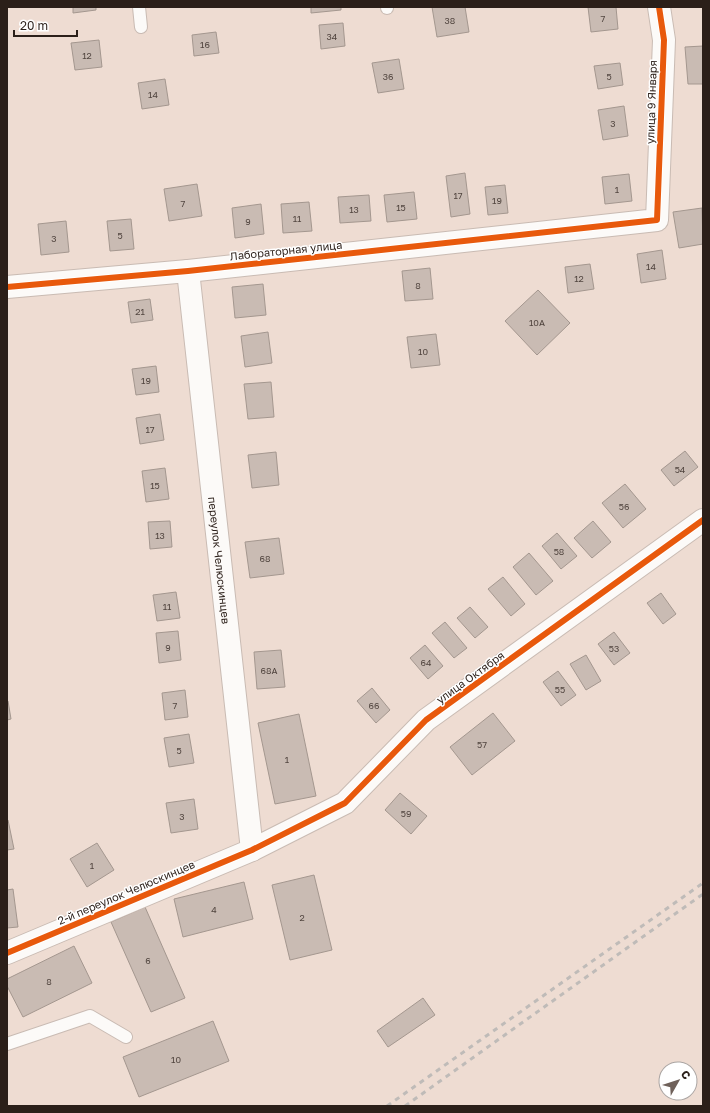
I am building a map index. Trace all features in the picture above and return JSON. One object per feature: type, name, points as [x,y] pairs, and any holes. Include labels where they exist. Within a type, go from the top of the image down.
[{"type":"street","name":"улица 9 Января","points":[[657,220],[664,40],[659,7]]},
{"type":"street","name":"Лабораторная улица","points":[[7,287],[188,271],[657,220]]},
{"type":"street","name":"переулок Челюскинцев","points":[[188,271],[252,850]]},
{"type":"street","name":"улица Октября","points":[[252,850],[345,803],[426,720],[703,520]]},
{"type":"street","name":"2-й переулок Челюскинцев","points":[[7,953],[252,850]]},
{"type":"lane","points":[[139,7],[141,27]]},
{"type":"lane","points":[[7,1044],[90,1016],[126,1037]]},
{"type":"building","points":[[73,7],[96,7],[96,10],[73,13]]},
{"type":"building","points":[[311,7],[341,7],[341,10],[311,13]]},
{"type":"building","points":[[432,7],[465,7],[469,32],[437,37]]},
{"type":"building","points":[[588,7],[616,7],[618,29],[591,32]]},
{"type":"building","points":[[343,23],[345,46],[321,49],[319,25]]},
{"type":"building","points":[[216,32],[219,53],[194,56],[192,35]]},
{"type":"building","points":[[99,40],[102,67],[75,70],[71,43]]},
{"type":"building","points":[[703,46],[703,84],[688,84],[685,47]]},
{"type":"building","points":[[399,59],[404,89],[378,93],[372,63]]},
{"type":"building","points":[[620,63],[623,85],[598,89],[594,66]]},
{"type":"building","points":[[165,79],[169,105],[142,109],[138,83]]},
{"type":"building","points":[[624,106],[628,136],[603,140],[598,110]]},
{"type":"building","points":[[465,173],[470,214],[451,217],[446,176]]},
{"type":"building","points":[[629,174],[632,201],[605,204],[602,177]]},
{"type":"building","points":[[197,184],[202,216],[169,221],[164,189]]},
{"type":"building","points":[[505,185],[508,213],[488,215],[485,187]]},
{"type":"building","points":[[414,192],[417,219],[387,222],[384,195]]},
{"type":"building","points":[[369,195],[371,221],[340,223],[338,197]]},
{"type":"building","points":[[309,202],[312,231],[283,233],[281,204]]},
{"type":"building","points":[[261,204],[264,234],[235,238],[232,208]]},
{"type":"building","points":[[702,208],[703,244],[679,248],[673,212]]},
{"type":"building","points":[[131,219],[134,249],[110,251],[107,221]]},
{"type":"building","points":[[66,221],[69,252],[41,255],[38,224]]},
{"type":"building","points":[[662,250],[666,279],[641,283],[637,254]]},
{"type":"building","points":[[590,264],[594,289],[568,293],[565,267]]},
{"type":"building","points":[[430,268],[433,299],[405,301],[402,271]]},
{"type":"building","points":[[263,284],[266,315],[235,318],[232,287]]},
{"type":"building","points":[[538,290],[570,323],[537,355],[505,321]]},
{"type":"building","points":[[150,299],[153,320],[131,323],[128,302]]},
{"type":"building","points":[[268,332],[272,363],[245,367],[241,336]]},
{"type":"building","points":[[436,334],[440,365],[411,368],[407,337]]},
{"type":"building","points":[[156,366],[159,392],[136,395],[132,369]]},
{"type":"building","points":[[271,382],[274,417],[248,419],[244,384]]},
{"type":"building","points":[[160,414],[164,440],[140,444],[136,418]]},
{"type":"building","points":[[685,451],[698,467],[674,486],[661,470]]},
{"type":"building","points":[[276,452],[279,485],[252,488],[248,455]]},
{"type":"building","points":[[165,468],[169,499],[146,502],[142,471]]},
{"type":"building","points":[[625,484],[646,509],[623,528],[602,503]]},
{"type":"building","points":[[170,521],[172,547],[150,549],[148,522]]},
{"type":"building","points":[[593,521],[611,542],[592,558],[574,538]]},
{"type":"building","points":[[557,533],[577,556],[561,569],[542,546]]},
{"type":"building","points":[[279,538],[284,574],[250,578],[245,542]]},
{"type":"building","points":[[529,553],[553,581],[536,595],[513,567]]},
{"type":"building","points":[[503,577],[525,604],[511,616],[488,589]]},
{"type":"building","points":[[176,592],[180,618],[157,621],[153,595]]},
{"type":"building","points":[[661,593],[676,614],[663,624],[647,603]]},
{"type":"building","points":[[470,607],[488,627],[475,638],[457,618]]},
{"type":"building","points":[[445,622],[467,648],[454,658],[432,633]]},
{"type":"building","points":[[178,631],[181,660],[159,663],[156,633]]},
{"type":"building","points":[[614,632],[630,653],[614,665],[598,644]]},
{"type":"building","points":[[425,645],[443,666],[428,679],[410,658]]},
{"type":"building","points":[[281,650],[285,687],[257,689],[254,652]]},
{"type":"building","points":[[586,655],[601,681],[586,690],[570,664]]},
{"type":"building","points":[[558,671],[576,695],[561,706],[543,682]]},
{"type":"building","points":[[372,688],[390,710],[376,723],[357,701]]},
{"type":"building","points":[[185,690],[188,717],[165,720],[162,693]]},
{"type":"building","points":[[7,701],[11,719],[7,720]]},
{"type":"building","points":[[493,713],[515,741],[472,775],[450,747]]},
{"type":"building","points":[[299,714],[316,796],[275,804],[258,723]]},
{"type":"building","points":[[189,734],[194,763],[169,767],[164,738]]},
{"type":"building","points":[[400,793],[427,816],[411,834],[385,810]]},
{"type":"building","points":[[194,799],[198,829],[171,833],[166,803]]},
{"type":"building","points":[[7,820],[14,849],[7,850]]},
{"type":"building","points":[[97,843],[114,870],[87,887],[70,859]]},
{"type":"building","points":[[314,875],[332,950],[290,960],[272,885]]},
{"type":"building","points":[[244,882],[253,919],[183,937],[174,899]]},
{"type":"building","points":[[13,889],[18,927],[7,928],[7,890]]},
{"type":"building","points":[[145,907],[185,998],[151,1012],[111,922]]},
{"type":"building","points":[[74,946],[92,983],[23,1017],[7,986],[7,979]]},
{"type":"building","points":[[423,998],[435,1015],[388,1047],[377,1031]]},
{"type":"building","points":[[213,1021],[229,1061],[139,1097],[123,1057]]},
{"type":"railway","points":[[387,1106],[703,883]]},
{"type":"railway","points":[[405,1106],[703,894]]},
{"type":"cycle path","points":[[7,287],[188,271],[657,220],[664,40],[659,7]]},
{"type":"cycle path","points":[[7,953],[252,850],[345,803],[426,720],[703,520]]}]
